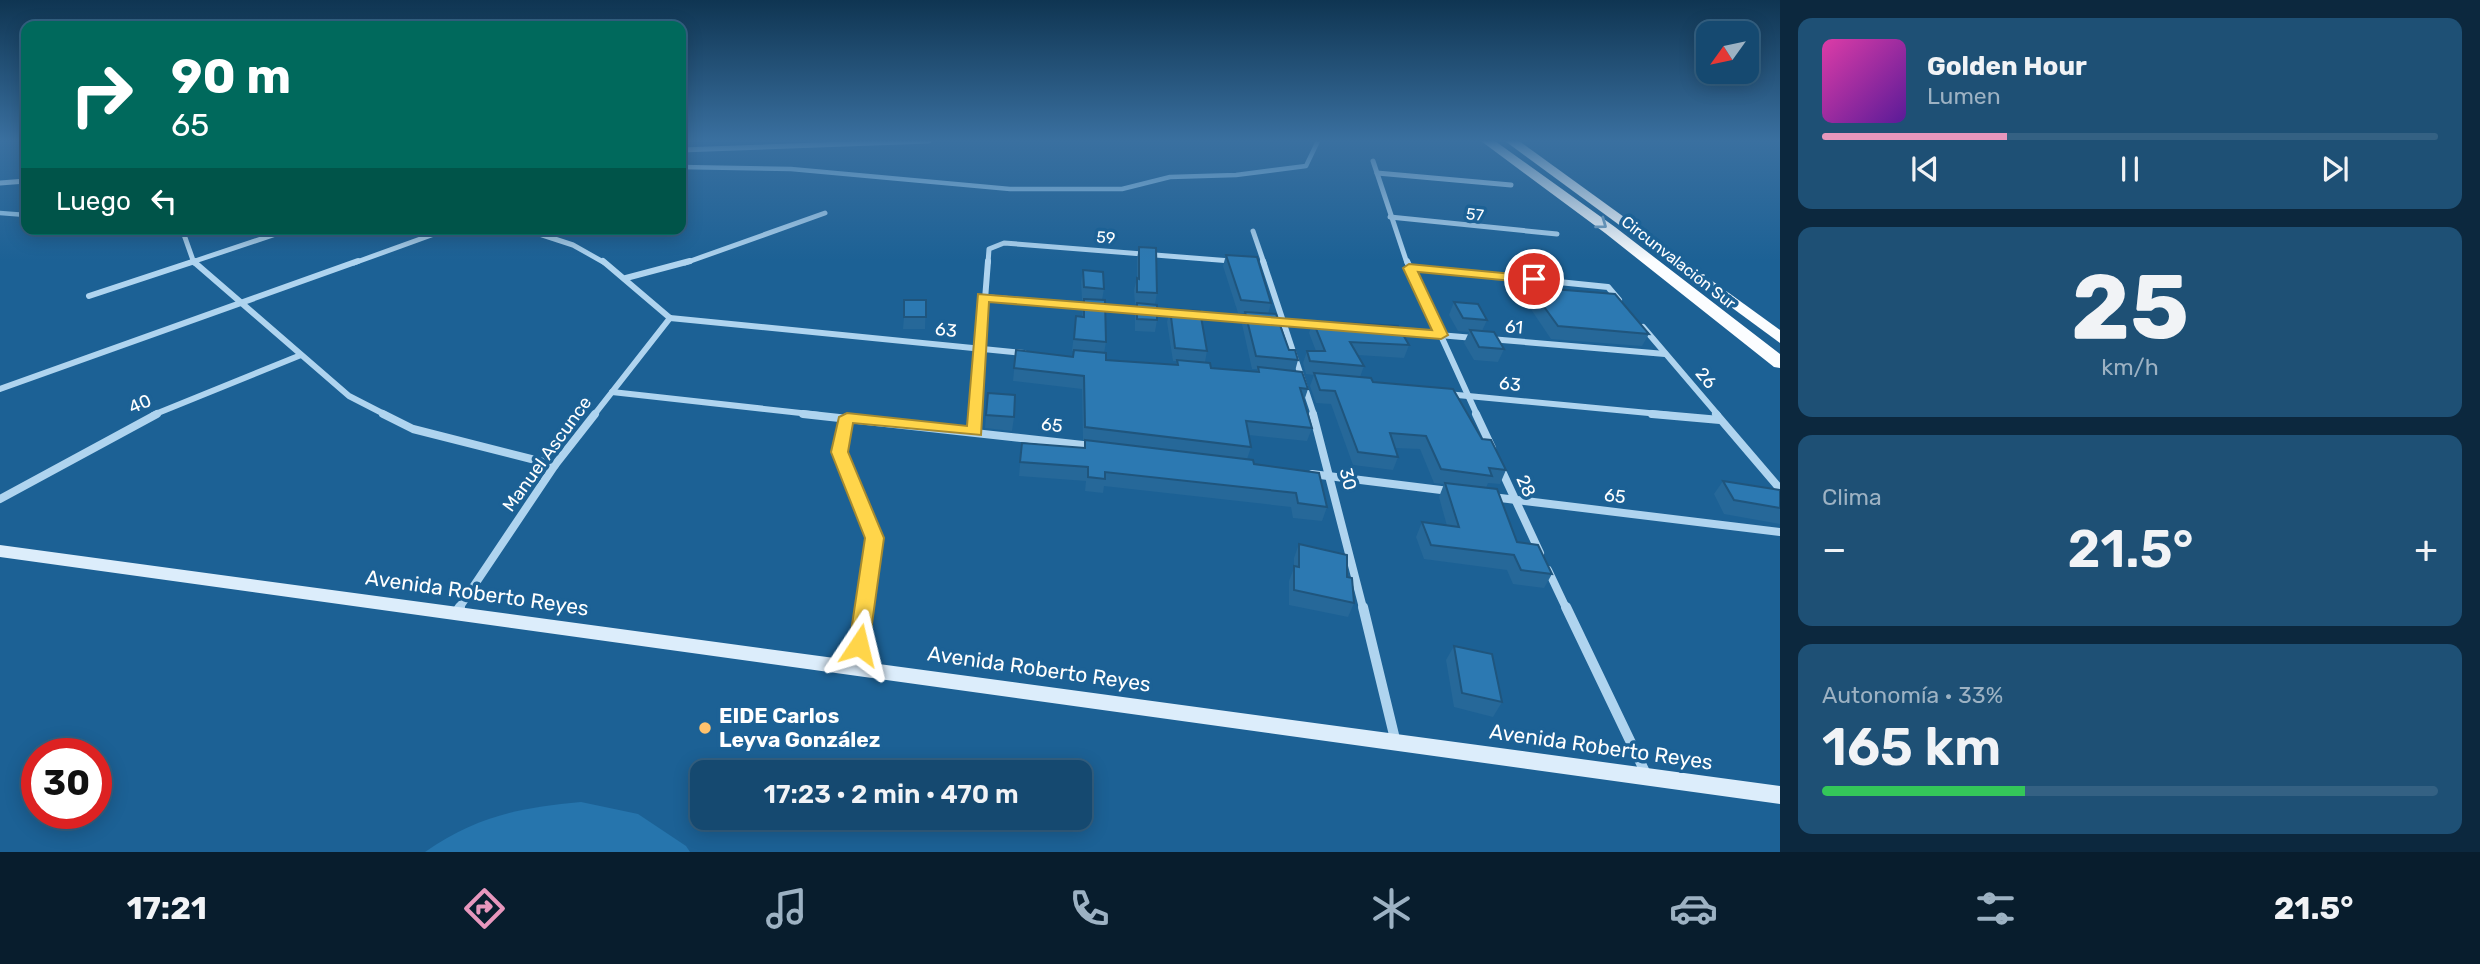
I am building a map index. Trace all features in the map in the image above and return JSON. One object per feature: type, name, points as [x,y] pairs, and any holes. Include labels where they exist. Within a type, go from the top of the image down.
[{"type":"highway","name":"Circunvalación Sur","points":[[1542,181],[1610,230],[1780,363]]},
{"type":"highway","name":"Circunvalación Sur","points":[[1567,181],[1780,338]]},
{"type":"main road","name":"Avenida Roberto Reyes","points":[[0,551],[1395,739],[1648,778],[1780,794]]},
{"type":"street","points":[[0,183],[21,181]]},
{"type":"street","points":[[1379,181],[1409,268],[1494,453]]},
{"type":"street","points":[[1464,181],[1511,185]]},
{"type":"street","points":[[626,278],[676,266],[825,213]]},
{"type":"street","name":"57","points":[[1390,218],[1558,234]]},
{"type":"street","name":"30","points":[[1252,231],[1304,381],[1331,476],[1395,739]]},
{"type":"street","points":[[184,235],[193,262],[349,396],[413,429],[555,465]]},
{"type":"street","points":[[89,296],[273,235]]},
{"type":"street","points":[[0,389],[431,235]]},
{"type":"street","points":[[542,235],[573,245],[601,259],[670,318]]},
{"type":"street","name":"59","points":[[983,297],[989,249],[1004,243],[1236,261]]},
{"type":"street","points":[[1249,262],[1263,263]]},
{"type":"street","points":[[1409,268],[1608,287],[1624,306]]},
{"type":"street","points":[[975,431],[983,297],[1335,326]]},
{"type":"street","name":"26","points":[[1633,316],[1780,489]]},
{"type":"street","name":"63","points":[[670,318],[1033,354]]},
{"type":"street","name":"Manuel Ascunce","points":[[456,614],[555,465],[670,318]]},
{"type":"street","name":"61","points":[[1388,330],[1665,354]]},
{"type":"street","name":"40","points":[[0,499],[139,421],[301,355]]},
{"type":"street","points":[[1291,380],[1318,382]]},
{"type":"street","name":"65","points":[[612,392],[1098,447]]},
{"type":"street","name":"63","points":[[1441,393],[1720,420]]},
{"type":"street","points":[[847,417],[839,452],[874,538],[855,667]]},
{"type":"street","name":"28","points":[[1499,465],[1648,778]]},
{"type":"street","points":[[1304,473],[1462,493]]},
{"type":"street","name":"65","points":[[1488,496],[1780,532]]},
{"type":"shaded area","points":[[581,802],[638,814],[686,846],[690,852],[425,852],[463,830],[499,816],[538,807]]},
{"type":"building","points":[[1139,247],[1156,248],[1157,293],[1137,292]]},
{"type":"building","points":[[1226,255],[1257,257],[1271,303],[1241,300]]},
{"type":"building","points":[[1083,270],[1103,272],[1104,289],[1084,287]]},
{"type":"building","points":[[1521,275],[1545,277],[1553,289],[1615,294],[1649,334],[1558,326]]},
{"type":"building","points":[[1084,299],[1105,300],[1106,342],[1074,339],[1076,316],[1084,317]]},
{"type":"building","points":[[904,300],[926,300],[926,317],[904,317]]},
{"type":"building","points":[[1454,302],[1478,304],[1487,320],[1463,318]]},
{"type":"building","points":[[1137,303],[1157,305],[1157,320],[1137,319]]},
{"type":"building","points":[[1170,309],[1200,311],[1207,351],[1175,348]]},
{"type":"building","points":[[1245,312],[1276,314],[1289,350],[1295,350],[1298,360],[1256,356]]},
{"type":"building","points":[[1313,321],[1398,326],[1409,345],[1350,342],[1364,366],[1310,361],[1307,351],[1325,351]]},
{"type":"building","points":[[1470,330],[1494,332],[1504,349],[1479,347]]},
{"type":"building","points":[[1016,350],[1073,357],[1074,350],[1106,353],[1106,360],[1178,365],[1177,360],[1210,363],[1211,368],[1259,372],[1258,367],[1302,372],[1308,389],[1300,388],[1312,428],[1246,421],[1251,447],[1085,427],[1084,376],[1014,368]]},
{"type":"building","points":[[1314,373],[1371,378],[1373,382],[1453,389],[1482,439],[1491,440],[1506,470],[1489,468],[1492,476],[1441,469],[1426,436],[1390,433],[1398,457],[1358,452],[1335,391],[1320,390]]},
{"type":"building","points":[[988,393],[1015,395],[1014,417],[986,415]]},
{"type":"building","points":[[1085,440],[1253,460],[1254,464],[1319,473],[1327,507],[1298,503],[1296,493],[1105,472],[1105,479],[1088,477],[1088,467],[1020,462],[1022,443],[1085,448]]},
{"type":"building","points":[[1723,481],[1780,490],[1780,508],[1734,500]]},
{"type":"building","points":[[1445,483],[1497,489],[1517,542],[1538,545],[1552,574],[1521,570],[1514,555],[1431,545],[1422,522],[1459,527]]},
{"type":"building","points":[[1299,544],[1347,555],[1347,577],[1352,578],[1354,603],[1294,590],[1294,566],[1299,567]]},
{"type":"building","points":[[1454,646],[1492,654],[1502,702],[1462,693]]},
{"type":"waterway","points":[[920,181],[1010,189],[1122,189],[1155,181]]},
{"type":"waterway","points":[[0,213],[21,215]]},
{"type":"place","name":"EIDE Carlos Leyva González","points":[[705,728]]},
{"type":"route","points":[[859,645],[874,538],[842,465],[839,452],[847,417],[975,431],[983,297],[1441,335],[1409,268],[1534,279]]}]
